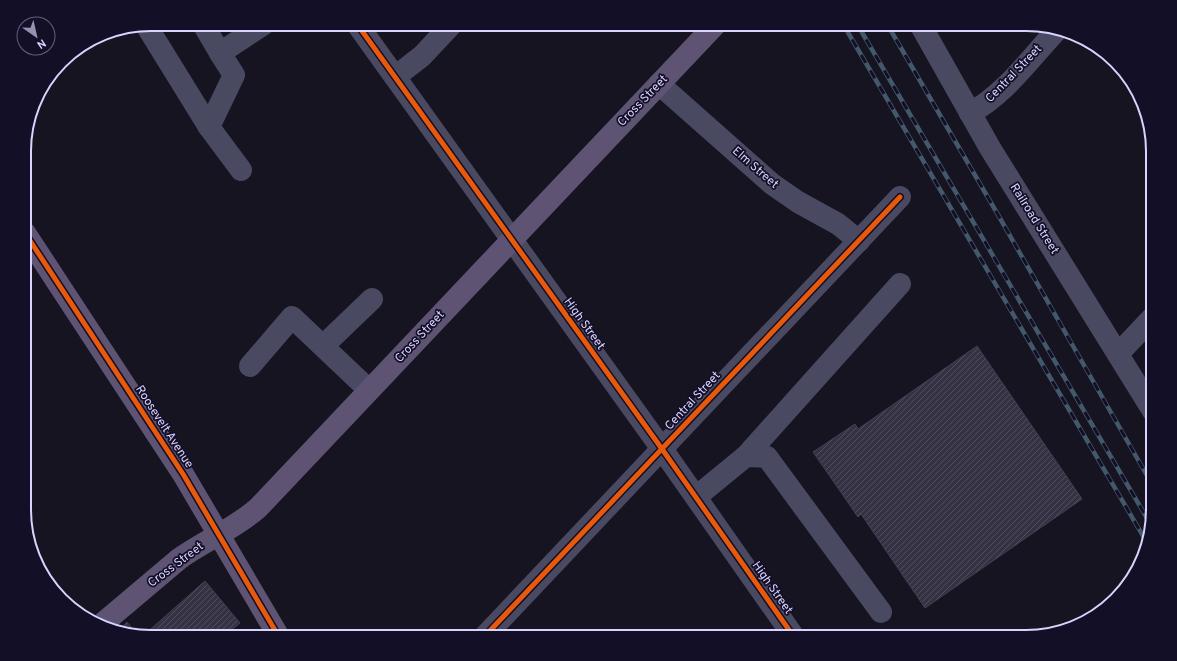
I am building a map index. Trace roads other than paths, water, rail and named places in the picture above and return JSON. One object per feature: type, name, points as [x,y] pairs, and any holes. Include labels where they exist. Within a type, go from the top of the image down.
[{"type":"main road","name":"Cross Street","points":[[105,621],[178,559],[246,518],[258,508],[709,31]]},
{"type":"main road","name":"Roosevelt Avenue","points":[[31,242],[183,474],[220,534],[275,630]]},
{"type":"street","points":[[150,31],[209,127],[241,170]]},
{"type":"street","points":[[207,31],[234,75],[209,127]]},
{"type":"street","points":[[220,54],[254,31]]},
{"type":"street","name":"High Street","points":[[362,31],[662,449],[789,630]]},
{"type":"street","points":[[395,77],[422,56],[445,31]]},
{"type":"street","name":"Railroad Street","points":[[924,31],[990,148],[1146,400]]},
{"type":"street","name":"Central Street","points":[[970,113],[980,108],[1001,91],[1053,34]]},
{"type":"street","name":"Elm Street","points":[[659,84],[772,184],[798,202],[838,224],[859,241]]},
{"type":"street","name":"Central Street","points":[[491,630],[900,197]]},
{"type":"street","points":[[696,497],[746,456],[900,284]]},
{"type":"street","points":[[323,346],[372,299]]},
{"type":"street","points":[[250,366],[292,317],[369,390]]},
{"type":"street","points":[[1118,354],[1146,324]]},
{"type":"street","points":[[746,456],[767,457],[881,612]]},
{"type":"railway","points":[[847,31],[1143,536]]},
{"type":"railway","points":[[861,31],[1146,516]]},
{"type":"railway","points":[[891,31],[1146,474]]}]
